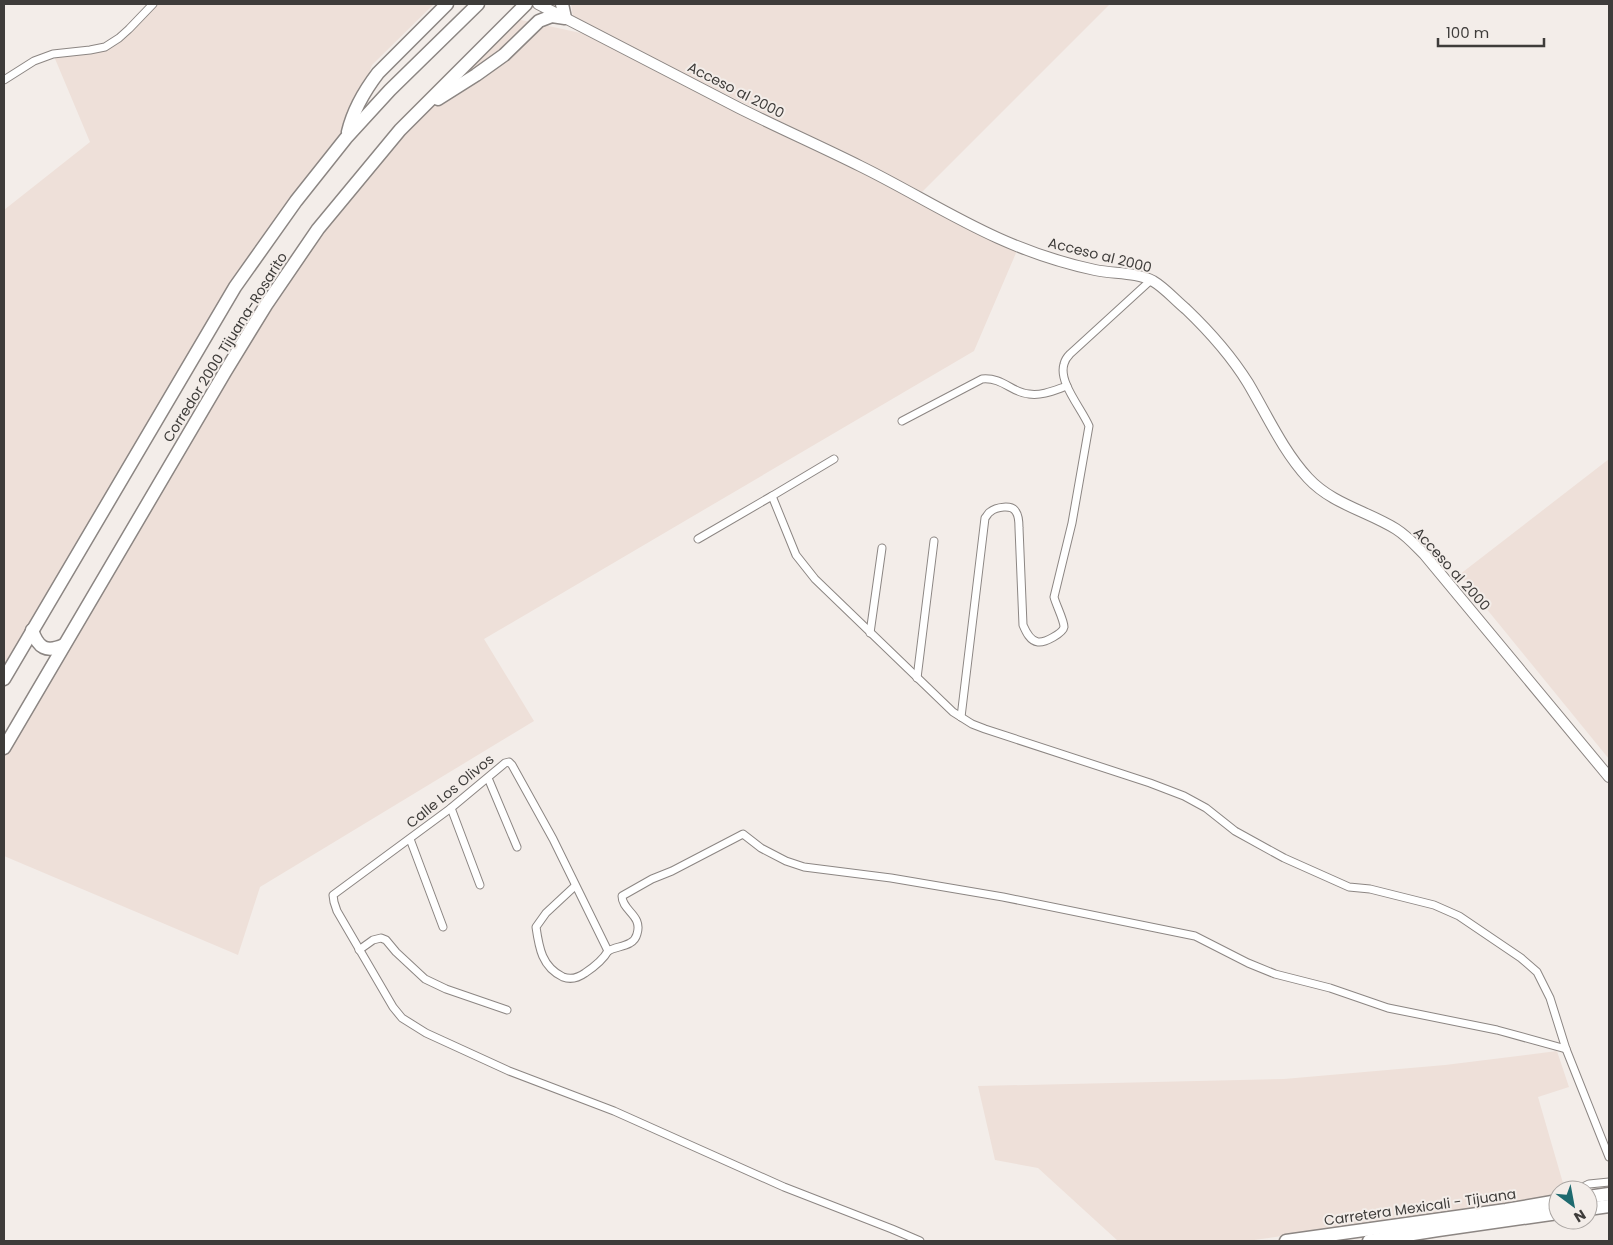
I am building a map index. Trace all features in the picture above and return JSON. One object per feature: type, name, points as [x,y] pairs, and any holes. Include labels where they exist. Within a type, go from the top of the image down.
[{"type":"highway","points":[[346,138],[350,122],[373,78],[447,4]]},
{"type":"highway","name":"Corredor 2000 Tijuana-Rosarito","points":[[4,679],[235,287],[296,201],[346,138],[390,90],[478,4]]},
{"type":"highway","name":"Corredor 2000 Tijuana-Rosarito","points":[[4,748],[266,305],[318,229],[400,130],[526,4]]},
{"type":"highway","points":[[425,107],[446,95],[504,55],[539,21],[552,16],[565,18],[562,4]]},
{"type":"highway","points":[[32,630],[38,644],[44,648],[56,648],[64,645]]},
{"type":"highway","name":"Carretera Mexicali - Tijuana","points":[[1286,1241],[1548,1205]]},
{"type":"highway","name":"Carretera Mexicali - Tijuana","points":[[1369,1241],[1438,1230],[1548,1206]]},
{"type":"street","points":[[4,80],[34,61],[53,54],[105,47],[130,29],[153,4]]},
{"type":"street","name":"Acceso al 2000","points":[[538,4],[737,107],[859,165],[953,216],[1000,238],[1051,258],[1097,270],[1129,274],[1151,280],[1208,330],[1226,351],[1288,452],[1308,478],[1328,495],[1350,508],[1395,529],[1409,539],[1430,561],[1609,777]]},
{"type":"street","points":[[960,717],[985,518],[989,512],[1008,507],[1013,508],[1017,513],[1023,625],[1026,633],[1033,640],[1043,642],[1061,633],[1064,624],[1054,597],[1072,523],[1089,426],[1067,386],[1063,373],[1064,363],[1070,354],[1151,280]]},
{"type":"street","points":[[902,421],[982,379],[992,378],[1028,394],[1046,394],[1067,386]]},
{"type":"street","points":[[698,539],[834,459]]},
{"type":"street","points":[[772,496],[796,555],[802,565],[870,633],[960,717],[985,729],[1184,796],[1206,808],[1235,831],[1269,850],[1350,887],[1370,889],[1434,905],[1459,916],[1522,958],[1537,972],[1550,998],[1566,1048],[1609,1157]]},
{"type":"street","points":[[917,678],[934,541]]},
{"type":"street","points":[[870,633],[882,548]]},
{"type":"street","name":"Calle Los Olivos","points":[[359,950],[337,911],[333,897],[338,890],[410,840],[505,763],[511,763],[553,839],[608,951]]},
{"type":"street","points":[[488,778],[517,847]]},
{"type":"street","points":[[451,808],[480,885]]},
{"type":"street","points":[[575,886],[546,913],[536,927],[539,948],[544,960],[551,970],[568,979],[579,977],[588,971],[614,947],[629,944],[635,940],[638,922],[622,901],[622,896],[743,834],[761,848],[786,861],[804,867],[891,878],[1002,897],[1195,936],[1248,963],[1275,974],[1330,988],[1388,1008],[1497,1030],[1566,1048]]},
{"type":"street","points":[[410,840],[443,927]]},
{"type":"street","points":[[507,1010],[446,989],[425,979],[386,940],[381,938],[373,940],[359,950],[388,999],[402,1018],[426,1034],[509,1071],[614,1112],[784,1187],[892,1228],[920,1241]]},
{"type":"shaded area","points":[[153,4],[434,4],[372,65],[346,138],[235,287],[4,680],[4,210],[90,142],[53,54],[105,47]]},
{"type":"shaded area","points":[[571,4],[1110,4],[922,192],[573,18]]},
{"type":"shaded area","points":[[512,18],[608,39],[1019,246],[974,351],[484,639],[534,721],[260,887],[238,955],[4,856],[4,749],[266,305],[400,130]]},
{"type":"shaded area","points":[[1609,459],[1609,759],[1459,575]]},
{"type":"shaded area","points":[[1557,1051],[1569,1087],[1538,1097],[1562,1180],[1548,1180],[1548,1198],[1247,1241],[1118,1241],[1038,1168],[995,1160],[978,1086],[1284,1079],[1445,1065]]}]
